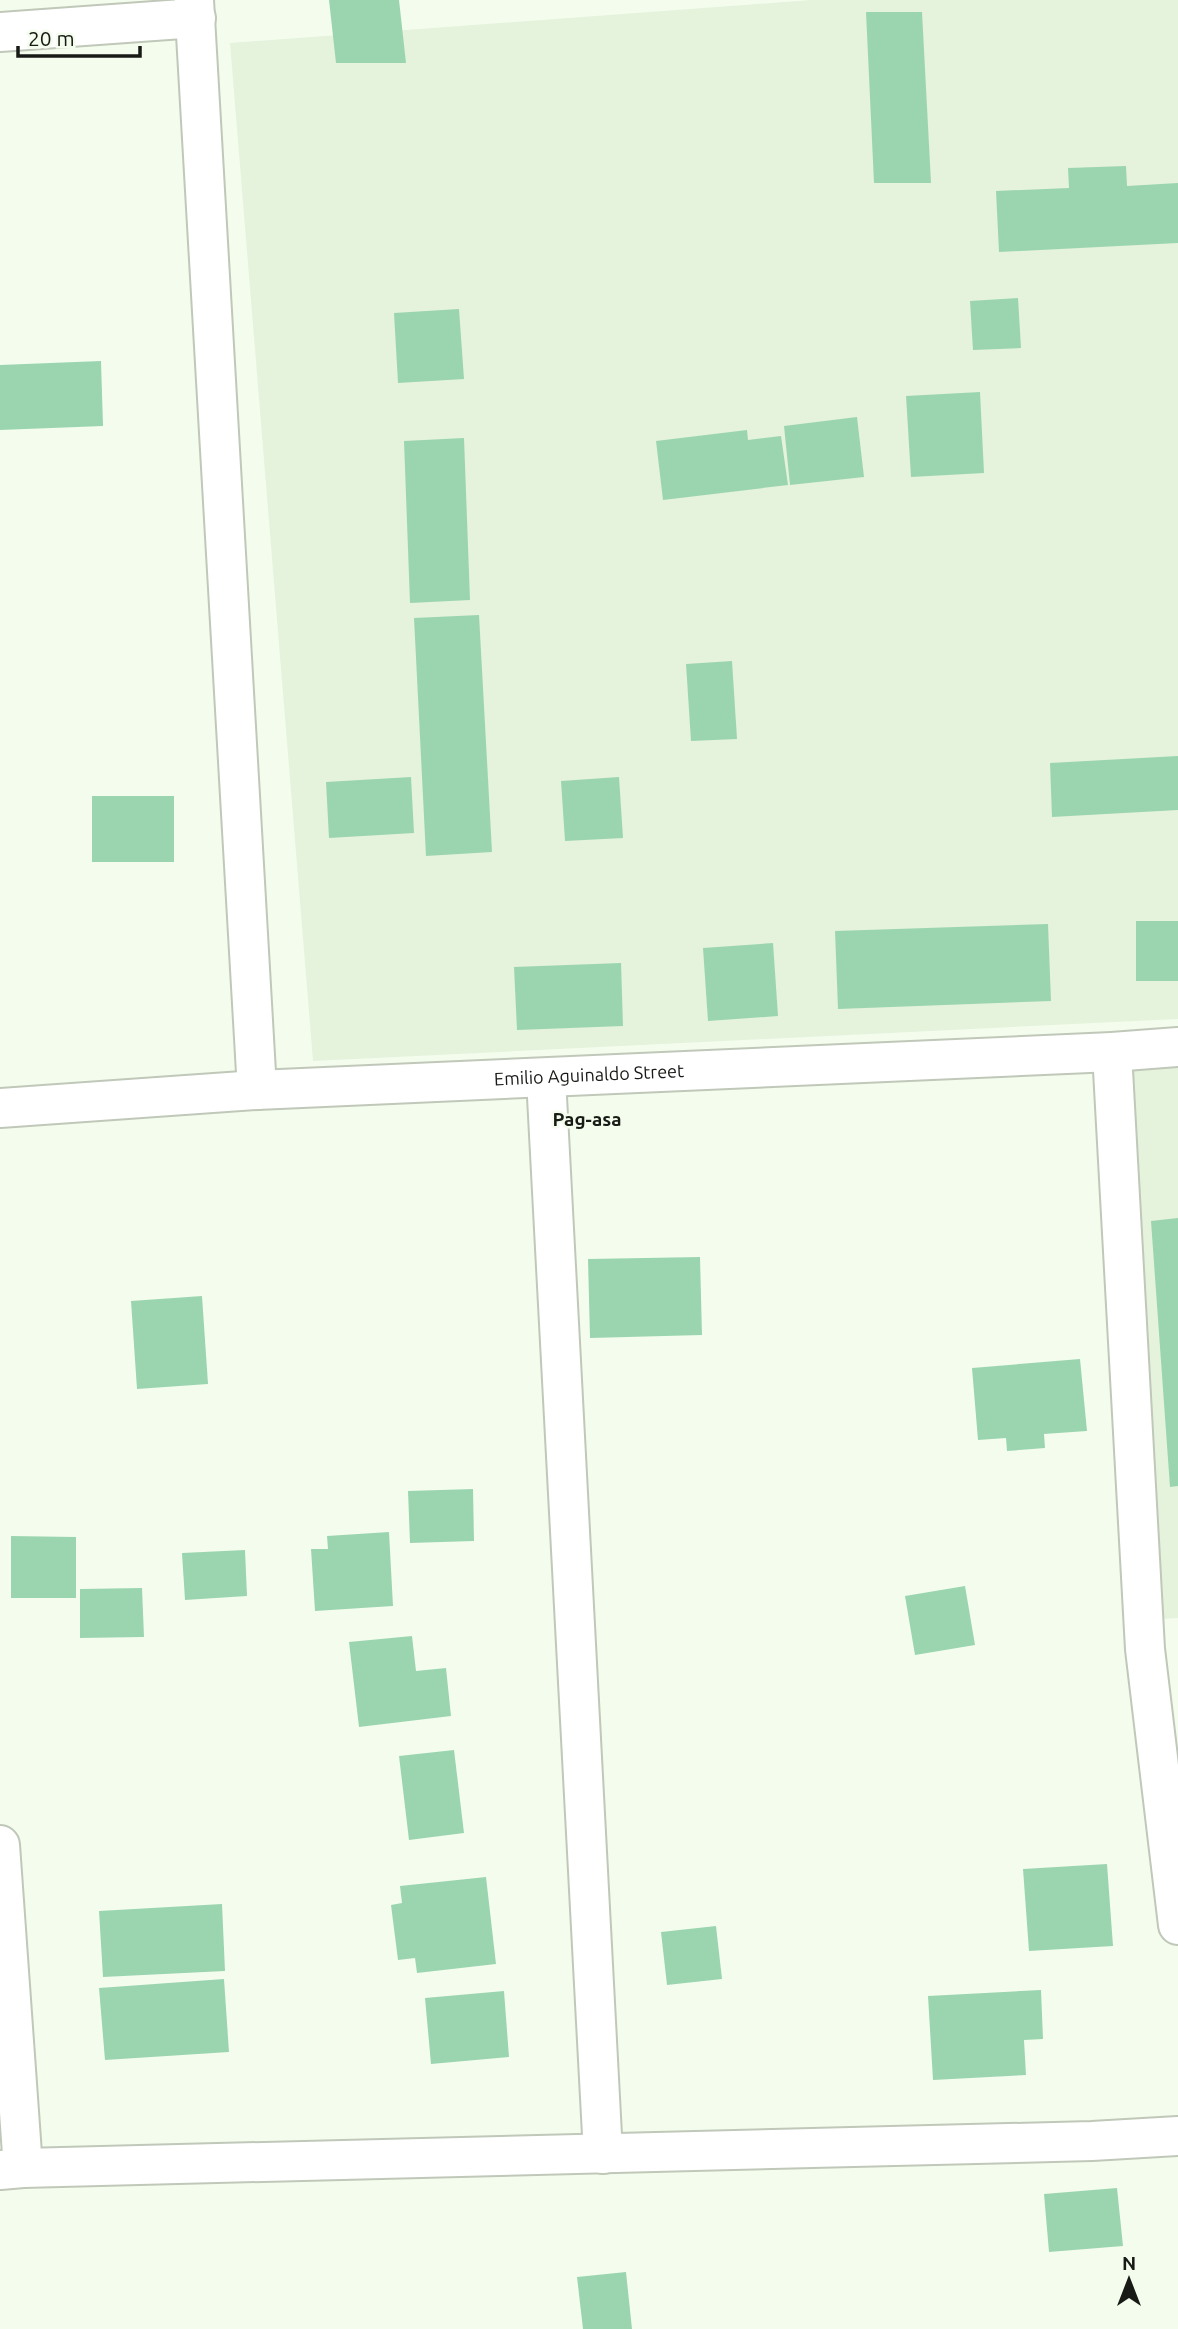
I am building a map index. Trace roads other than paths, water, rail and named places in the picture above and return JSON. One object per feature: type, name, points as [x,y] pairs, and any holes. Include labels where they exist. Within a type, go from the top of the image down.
[{"type":"street","points":[[0,32],[195,9],[257,1090]]},
{"type":"street","name":"Emilio Aguinaldo Street","points":[[0,1108],[257,1090],[1178,1047]]},
{"type":"street","points":[[1112,1052],[1145,1649],[1178,1925]]},
{"type":"street","points":[[546,1078],[603,2154]]},
{"type":"street","points":[[0,1845],[12,2169],[1078,2141],[1178,2136]]},
{"type":"district","name":"Pag-asa","points":[[587,1119]]}]
